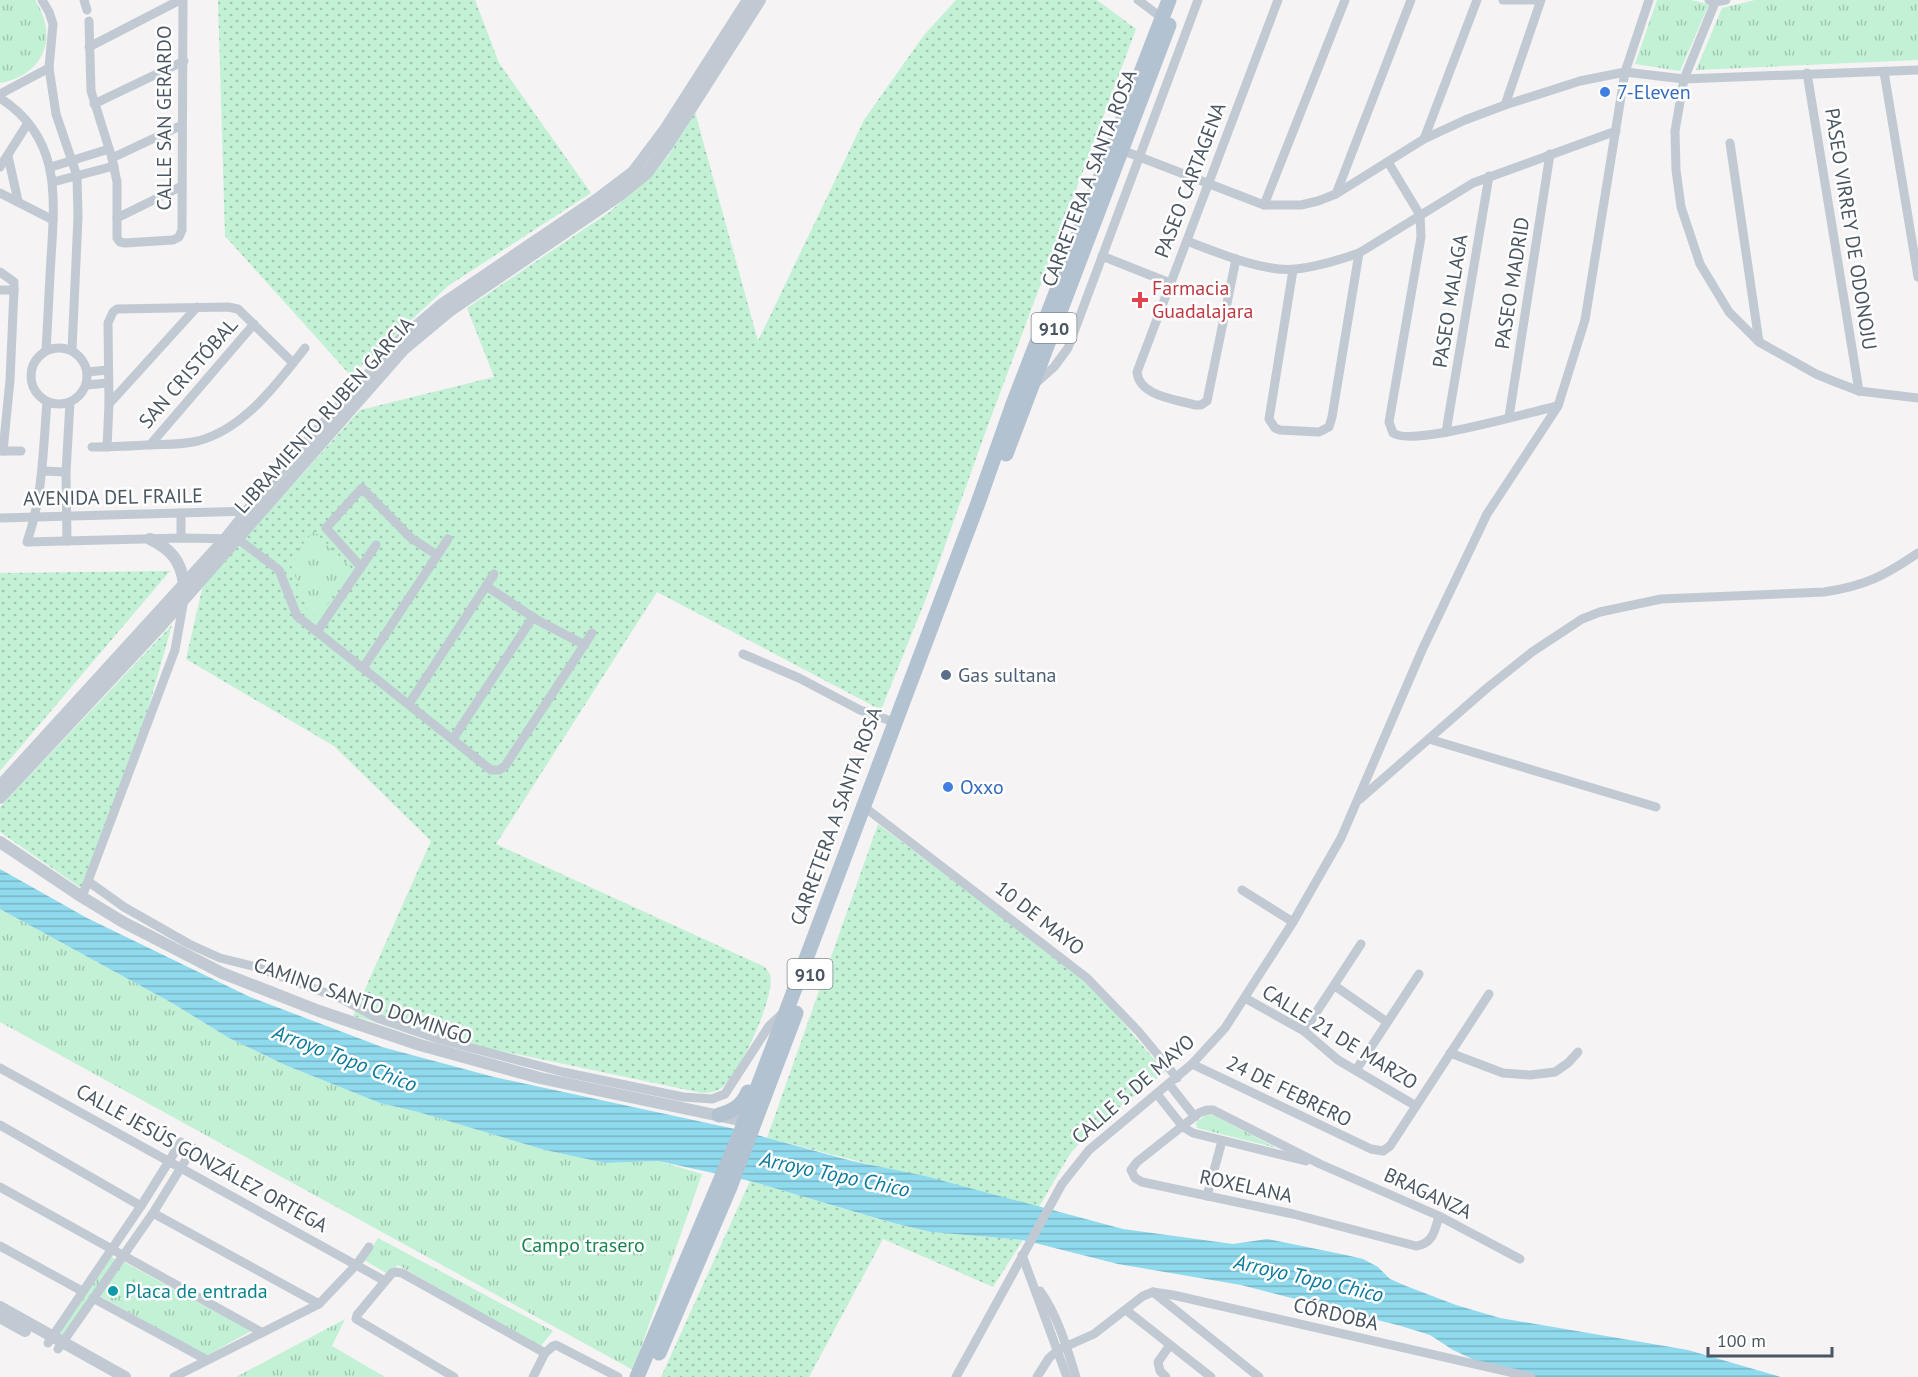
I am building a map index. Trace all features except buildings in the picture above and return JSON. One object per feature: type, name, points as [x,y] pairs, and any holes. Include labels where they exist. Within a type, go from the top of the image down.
[{"type":"main road","name":"CARRETERA A SANTA ROSA","points":[[744,1130],[767,1059],[867,809],[894,722],[1030,389],[1169,0]]},
{"type":"main road","name":"CARRETERA A SANTA ROSA","points":[[648,1377],[724,1186],[982,505],[1013,404],[1117,148],[1158,56],[1179,0]]},
{"type":"main road","points":[[719,1115],[736,1109],[742,1103],[759,1069],[767,1059]]},
{"type":"main road","name":"CARRETERA A SANTA ROSA","points":[[637,1377],[724,1186]]},
{"type":"street","points":[[42,0],[50,12],[53,24],[49,68],[56,114],[77,176],[78,217],[72,350]]},
{"type":"street","points":[[89,47],[181,0]]},
{"type":"street","name":"CALLE SAN GERARDO","points":[[117,218],[116,235],[125,243],[173,240],[179,237],[182,230],[184,61],[181,0]]},
{"type":"street","name":"LIBRAMIENTO RUBEN GARCIA","points":[[0,798],[184,599],[232,538],[248,511],[412,329],[453,296],[596,200],[633,172],[666,128],[748,0]]},
{"type":"street","name":"LIBRAMIENTO RUBEN GARCIA","points":[[0,786],[184,584],[263,511],[394,360],[428,327],[639,181],[667,146],[760,0]]},
{"type":"street","points":[[1138,0],[1162,18]]},
{"type":"street","points":[[1030,389],[1054,367],[1068,348],[1198,0]]},
{"type":"street","name":"PASEO CARTAGENA","points":[[1236,259],[1207,400],[1195,405],[1144,388],[1137,380],[1137,372],[1278,0]]},
{"type":"street","points":[[1264,205],[1345,0]]},
{"type":"street","points":[[1336,194],[1411,0]]},
{"type":"street","points":[[1424,139],[1477,0]]},
{"type":"street","points":[[1503,0],[1540,0],[1504,105]]},
{"type":"street","name":"CALLE 5 DE MAYO","points":[[956,1377],[1062,1184],[1089,1150],[1177,1078],[1225,1028],[1293,922],[1341,838],[1423,648],[1487,514],[1558,406],[1585,320],[1625,72],[1649,0]]},
{"type":"street","points":[[1726,0],[1714,1],[1684,79],[1675,131],[1676,170],[1681,207],[1700,264],[1729,312],[1758,342],[1816,374],[1859,391],[1918,398]]},
{"type":"street","points":[[88,21],[89,71],[94,104],[117,182],[117,218],[182,186]]},
{"type":"street","points":[[1158,56],[1175,62]]},
{"type":"street","points":[[94,104],[184,61]]},
{"type":"street","points":[[46,350],[53,220],[51,167],[41,143],[28,123],[0,96],[49,68]]},
{"type":"street","points":[[1117,148],[1264,205],[1301,205],[1336,194],[1424,139],[1465,120],[1580,81],[1625,72],[1684,79],[1918,70]]},
{"type":"street","points":[[1884,72],[1918,277]]},
{"type":"street","name":"PASEO VIRREY DE ODONOJU","points":[[1806,73],[1859,391]]},
{"type":"street","points":[[0,167],[28,123]]},
{"type":"street","points":[[53,182],[77,176],[182,125]]},
{"type":"street","points":[[1187,241],[1236,259],[1293,270],[1341,260],[1359,253],[1473,183],[1616,131]]},
{"type":"street","points":[[1730,143],[1758,342]]},
{"type":"street","name":"PASEO MADRID","points":[[1509,417],[1550,154]]},
{"type":"street","points":[[8,156],[18,201]]},
{"type":"street","points":[[51,167],[72,159],[111,158]]},
{"type":"street","points":[[1388,162],[1420,215],[1421,237],[1389,422],[1393,433],[1403,437],[1446,432],[1558,406]]},
{"type":"street","name":"PASEO MALAGA","points":[[1446,432],[1489,176]]},
{"type":"street","points":[[0,193],[53,220]]},
{"type":"street","points":[[1293,270],[1269,412],[1271,424],[1281,430],[1319,432],[1329,427],[1332,417],[1359,253]]},
{"type":"street","points":[[1102,256],[1170,283]]},
{"type":"street","points":[[0,272],[14,282],[10,380],[4,399],[2,451],[21,451]]},
{"type":"street","points":[[0,290],[14,290]]},
{"type":"street","points":[[107,447],[108,323],[117,309],[228,307],[238,309],[293,363]]},
{"type":"street","points":[[109,404],[197,308]]},
{"type":"street","name":"SAN CRISTÓBAL","points":[[150,445],[254,324]]},
{"type":"street","points":[[0,346],[11,346]]},
{"type":"street","points":[[63,348],[72,350],[84,363],[87,372],[86,385],[77,398],[70,402],[55,404],[47,402],[33,389],[30,375],[33,362],[46,350],[63,348]]},
{"type":"street","points":[[92,447],[180,444],[199,440],[229,427],[263,397],[305,348]]},
{"type":"street","points":[[11,363],[30,375]]},
{"type":"street","points":[[87,372],[108,370]]},
{"type":"street","points":[[10,380],[30,375]]},
{"type":"street","points":[[86,385],[108,383]]},
{"type":"street","points":[[47,402],[43,471],[35,517],[27,542],[232,538],[279,570],[297,616],[491,770],[499,770],[505,766],[592,633]]},
{"type":"street","points":[[67,541],[66,472],[70,402]]},
{"type":"street","points":[[43,471],[66,472]]},
{"type":"street","points":[[361,567],[326,528],[362,488],[411,538],[437,555]]},
{"type":"street","name":"AVENIDA DEL FRAILE","points":[[0,518],[263,511]]},
{"type":"street","points":[[181,513],[181,538]]},
{"type":"street","points":[[150,539],[171,551],[180,566],[184,584]]},
{"type":"street","points":[[363,668],[448,539]]},
{"type":"street","points":[[318,632],[376,545]]},
{"type":"street","points":[[1358,801],[1532,652],[1568,627],[1600,612],[1661,599],[1846,589],[1878,578],[1918,554]]},
{"type":"street","points":[[409,704],[494,574]]},
{"type":"street","points":[[486,586],[533,617],[585,645]]},
{"type":"street","points":[[82,897],[173,656],[184,599]]},
{"type":"street","points":[[453,739],[533,617]]},
{"type":"street","points":[[743,654],[806,681],[860,710],[894,722]]},
{"type":"street","points":[[1429,739],[1656,807]]},
{"type":"street","name":"10 DE MAYO","points":[[867,809],[1087,978],[1139,1032],[1177,1078]]},
{"type":"street","name":"CAMINO SANTO DOMINGO","points":[[0,842],[123,922],[222,973],[319,1011],[420,1045],[540,1078],[719,1115],[744,1130]]},
{"type":"street","points":[[88,882],[124,907],[189,944],[220,958],[270,972],[342,999],[377,1018],[441,1040],[563,1072],[683,1097],[704,1099],[725,1094],[769,1026],[786,1010]]},
{"type":"street","points":[[1242,890],[1293,922]]},
{"type":"street","points":[[1304,1031],[1335,987],[1361,944]]},
{"type":"street","points":[[260,988],[270,972]]},
{"type":"street","points":[[1356,1070],[1419,974]]},
{"type":"street","points":[[1335,987],[1387,1022]]},
{"type":"street","points":[[1416,1106],[1488,994]]},
{"type":"street","name":"CALLE 21 DE MARZO","points":[[1245,998],[1304,1031],[1338,1060],[1416,1106]]},
{"type":"street","points":[[1450,1053],[1503,1073],[1530,1075],[1555,1072],[1569,1063],[1578,1052]]},
{"type":"street","name":"24 DE FEBRERO","points":[[1192,1064],[1371,1149],[1383,1151],[1390,1146],[1416,1106]]},
{"type":"street","name":"CALLE JESÚS GONZÁLEZ ORTEGA","points":[[0,1068],[385,1281]]},
{"type":"street","points":[[1168,1084],[1195,1117]]},
{"type":"street","points":[[1157,1094],[1183,1127]]},
{"type":"street","name":"ROXELANA","points":[[1210,1110],[1203,1111],[1137,1162],[1131,1170],[1134,1178],[1142,1182],[1293,1214],[1416,1245],[1429,1242],[1439,1216]]},
{"type":"street","name":"BRAGANZA","points":[[1210,1110],[1320,1164],[1439,1216],[1520,1259]]},
{"type":"street","points":[[0,1125],[141,1206]]},
{"type":"street","name":"BRAGANZA","points":[[1183,1127],[1193,1133],[1222,1141],[1320,1164]]},
{"type":"street","points":[[1207,1196],[1222,1141]]},
{"type":"street","points":[[55,1343],[82,1291],[141,1206],[181,1142]]},
{"type":"street","points":[[55,1343],[93,1298],[123,1256],[193,1148]]},
{"type":"street","points":[[0,1186],[261,1332]]},
{"type":"street","points":[[153,1213],[319,1304]]},
{"type":"street","points":[[0,1246],[82,1291]]},
{"type":"street","points":[[174,1377],[319,1304],[357,1264],[369,1247]]},
{"type":"street","points":[[1022,1255],[1076,1377]]},
{"type":"street","points":[[454,1377],[356,1319],[385,1281],[395,1272],[402,1273],[545,1353]]},
{"type":"street","points":[[1036,1377],[1049,1358],[1062,1349],[1094,1334],[1143,1296],[1153,1292],[1259,1377]]},
{"type":"street","name":"CÓRDOBA","points":[[1153,1292],[1526,1376]]},
{"type":"street","points":[[93,1298],[207,1360]]},
{"type":"street","points":[[1126,1310],[1211,1377]]},
{"type":"street","points":[[2,1315],[125,1377]]},
{"type":"street","points":[[55,1343],[110,1377]]},
{"type":"street","points":[[532,1377],[545,1353],[556,1345],[618,1377]]},
{"type":"street","points":[[1166,1377],[1160,1371],[1158,1362],[1170,1345]]},
{"type":"street","points":[[1062,1349],[1067,1377]]},
{"type":"green space","points":[[0,0],[35,0],[46,27],[46,40],[37,63],[15,79],[0,83]]},
{"type":"green space","points":[[218,0],[475,0],[499,63],[591,193],[448,286],[351,376],[225,236]]},
{"type":"green space","points":[[956,0],[1097,0],[1136,29],[984,436],[927,596],[881,710],[657,592],[496,844],[765,967],[770,975],[768,999],[739,1066],[724,1086],[713,1092],[702,1093],[416,1033],[353,1016],[431,841],[334,746],[186,659],[203,585],[360,410],[494,377],[467,308],[608,213],[650,178],[669,155],[695,112],[758,341],[864,120],[924,35]]},
{"type":"green space","points":[[1657,0],[1691,0],[1709,4],[1680,71],[1635,64]]},
{"type":"green space","points":[[1755,0],[1918,0],[1918,60],[1696,70],[1722,8]]},
{"type":"green space","points":[[314,531],[351,568],[318,618],[309,612],[289,560]]},
{"type":"green space","points":[[170,571],[0,771],[0,573]]},
{"type":"green space","points":[[172,625],[143,727],[81,888],[0,832],[0,807]]},
{"type":"green space","points":[[878,824],[1091,985],[1165,1072],[1094,1127],[1070,1154],[1039,1207],[767,1138]]},
{"type":"green space","name":"Campo trasero","points":[[0,909],[172,1003],[229,1038],[285,1065],[380,1103],[545,1150],[605,1163],[658,1161],[702,1174],[633,1370],[0,1022]]},
{"type":"green space","points":[[1207,1114],[1277,1148],[1197,1128],[1196,1123]]},
{"type":"green space","points":[[750,1181],[892,1223],[931,1232],[1023,1240],[993,1287],[883,1239],[809,1377],[661,1377]]},
{"type":"green space","points":[[378,1238],[553,1331],[540,1347],[398,1265],[386,1273],[364,1260]]},
{"type":"green space","points":[[112,1257],[116,1260],[63,1337],[58,1335]]},
{"type":"green space","points":[[124,1262],[251,1331],[206,1356],[100,1296]]},
{"type":"green space","points":[[345,1319],[332,1346],[385,1377],[236,1377]]},
{"type":"water","name":"Arroyo Topo Chico","points":[[0,869],[87,918],[250,997],[382,1047],[494,1077],[735,1129],[852,1161],[925,1176],[1123,1229],[1233,1244],[1267,1239],[1363,1259],[1378,1267],[1390,1279],[1406,1286],[1456,1305],[1500,1318],[1688,1350],[1781,1377],[1531,1377],[1481,1363],[1453,1350],[1430,1335],[1241,1285],[1118,1264],[1023,1240],[931,1232],[750,1181],[658,1161],[605,1163],[545,1150],[380,1103],[285,1065],[229,1038],[172,1003],[0,909]]},
{"type":"place","name":"7-Eleven","points":[[1605,92]]},
{"type":"place","name":"Farmacia Guadalajara","points":[[1140,300]]},
{"type":"place","name":"Gas sultana","points":[[946,675]]},
{"type":"place","name":"Oxxo","points":[[948,787]]},
{"type":"place","name":"Placa de entrada","points":[[113,1291]]}]
